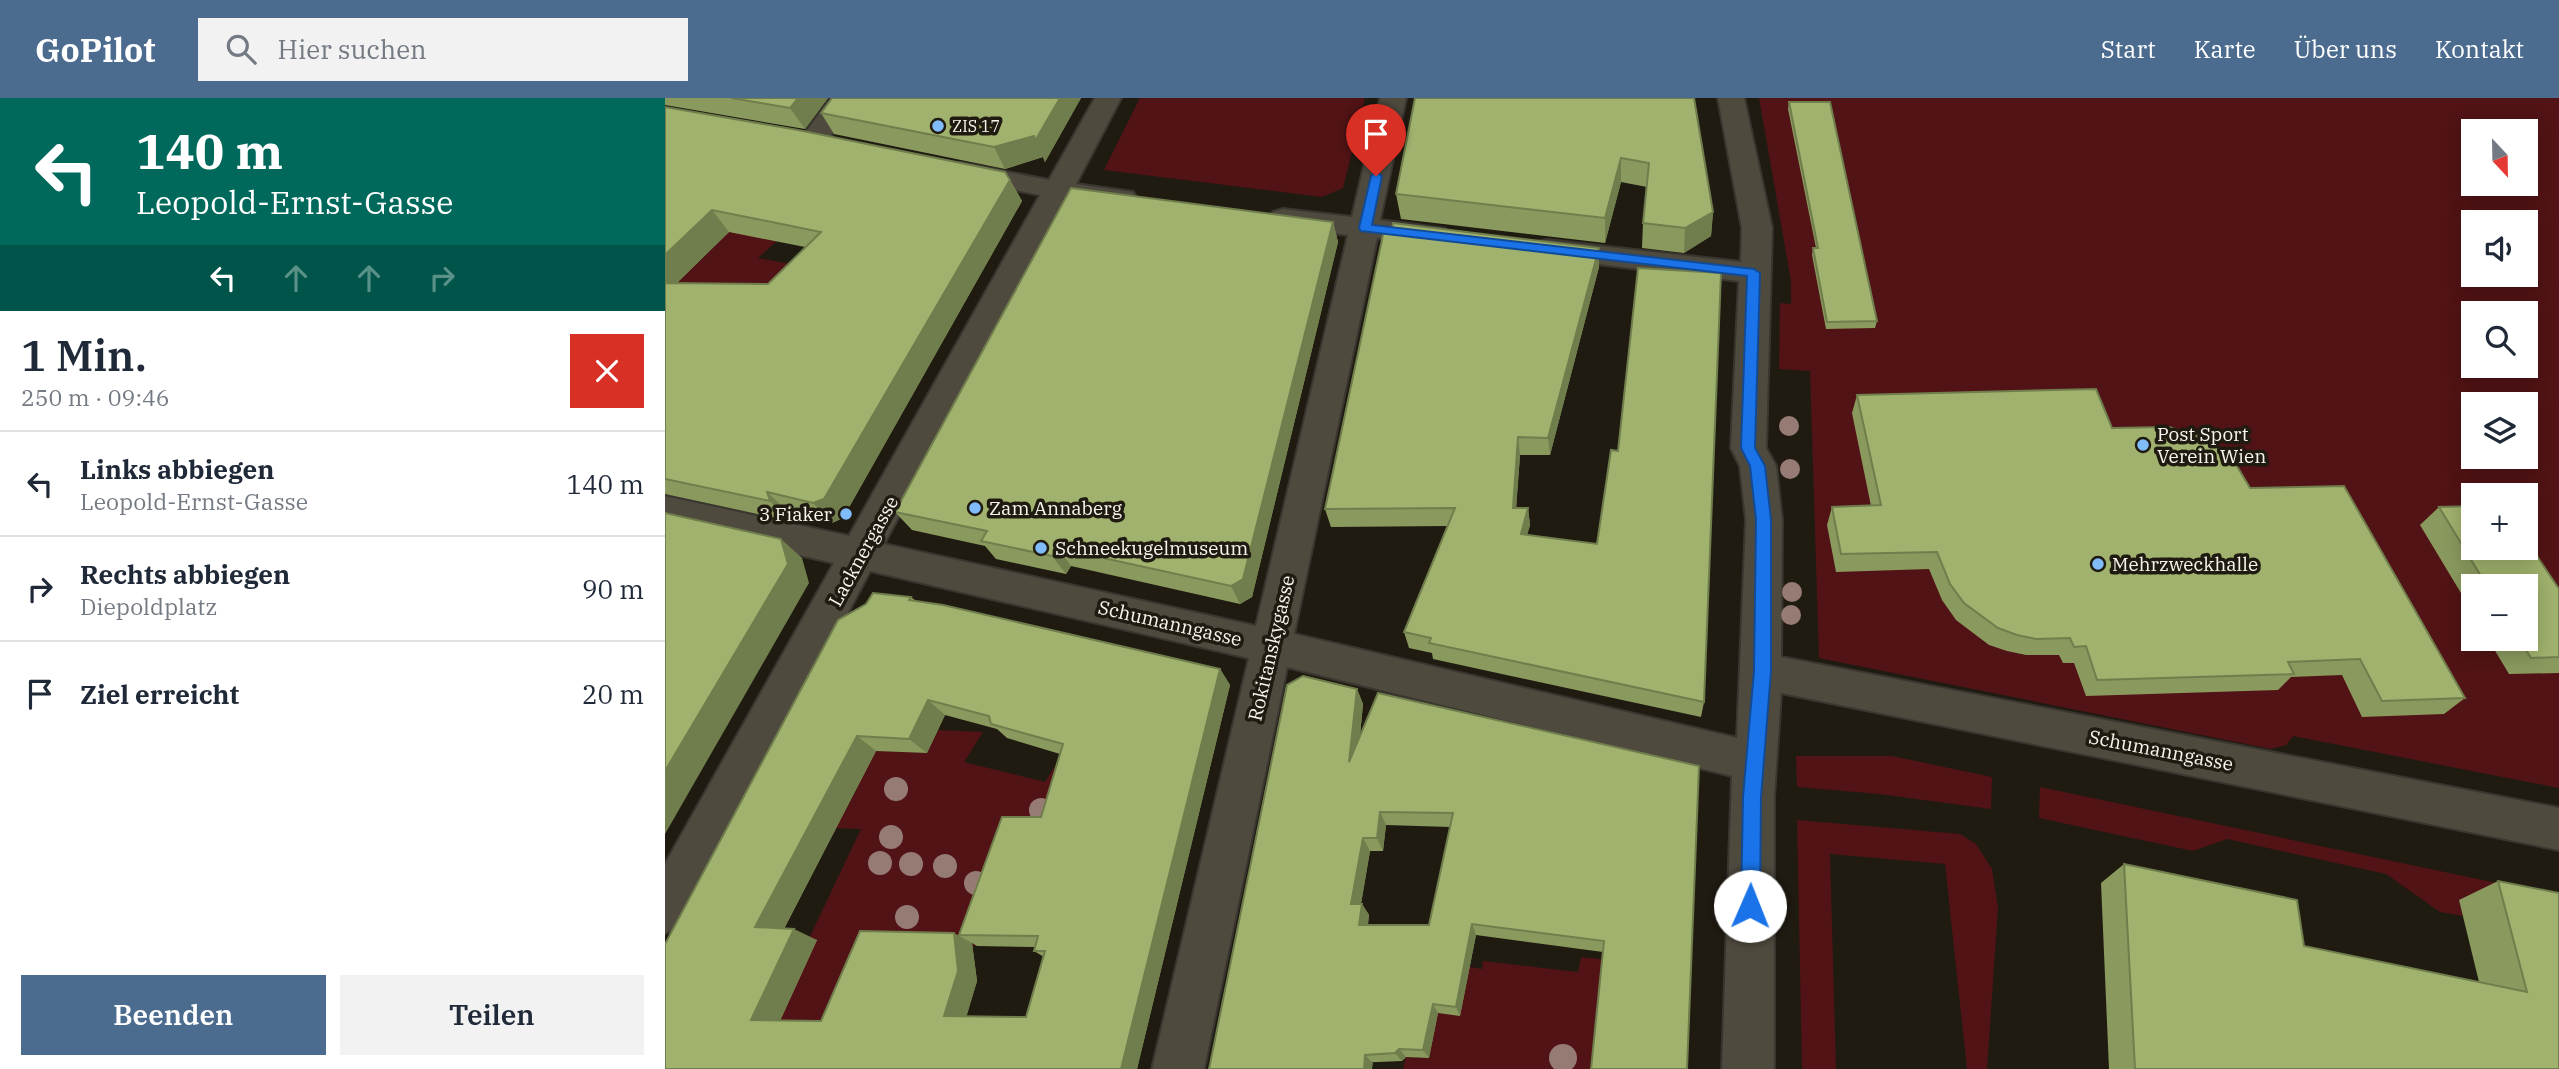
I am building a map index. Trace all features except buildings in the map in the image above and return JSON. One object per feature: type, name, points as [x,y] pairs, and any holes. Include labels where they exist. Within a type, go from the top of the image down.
[{"type":"street","points":[[813,141],[844,98]]},
{"type":"street","name":"Lacknergasse","points":[[665,910],[862,554],[1108,98]]},
{"type":"street","name":"Rokitanskygasse","points":[[1178,1069],[1393,98]]},
{"type":"street","points":[[1731,98],[1757,228],[1748,448],[1758,466],[1763,520],[1762,671],[1752,810],[1748,1069]]},
{"type":"street","points":[[786,136],[840,147]]},
{"type":"street","points":[[935,166],[1057,190],[1153,202]]},
{"type":"street","points":[[1259,215],[1460,239]]},
{"type":"street","points":[[1514,245],[1754,273]]},
{"type":"street","name":"Schumanngasse","points":[[665,510],[1271,646],[1756,762]]},
{"type":"street","name":"Schumanngasse","points":[[1762,671],[2559,829]]},
{"type":"shaded area","points":[[1140,98],[1365,98],[1343,188],[1322,197],[1104,170]]},
{"type":"shaded area","name":"Post Sport Verein Wien","points":[[1759,98],[2559,98],[2559,788],[2293,736],[2286,745],[2271,749],[1819,658],[1810,371],[1779,369],[1780,303],[1791,304],[1791,281]]},
{"type":"shaded area","points":[[827,196],[758,258],[808,267],[814,289],[665,304],[665,272],[683,277],[719,242],[696,239]]},
{"type":"shaded area","points":[[938,730],[983,732],[964,762],[1045,782],[1067,747],[1056,831],[1018,831],[977,946],[968,946],[844,1030],[766,1029],[861,829],[832,828],[839,813],[845,812],[859,784],[867,750],[927,753]]},
{"type":"shaded area","points":[[1796,756],[1892,756],[1992,777],[1991,809],[1879,794],[1797,787]]},
{"type":"shaded area","points":[[2040,787],[2559,896],[2559,920],[2459,900],[2463,916],[2440,912],[2386,874],[2227,839],[2193,851],[2039,818]]},
{"type":"shaded area","points":[[1797,820],[1960,834],[1976,844],[1992,869],[1998,908],[1987,1069],[1967,1069],[1945,864],[1830,854],[1836,1069],[1802,1069]]},
{"type":"shaded area","points":[[1581,957],[1608,960],[1601,1029],[1594,1029],[1591,1069],[1403,1069],[1406,1057],[1429,1058],[1438,1013],[1470,967],[1482,969],[1483,961],[1578,972]]},
{"type":"place","name":"ZIS 17","points":[[938,126]]},
{"type":"place","name":"Post Sport Verein Wien","points":[[2143,445]]},
{"type":"place","name":"Zam Annaberg","points":[[975,508]]},
{"type":"place","name":"3 Fiaker","points":[[846,514]]},
{"type":"place","name":"Schneekugelmuseum","points":[[1041,548]]},
{"type":"place","name":"Mehrzweckhalle","points":[[2098,564]]},
{"type":"route","points":[[1376,176],[1365,228],[1754,273],[1748,448],[1758,466],[1763,520],[1762,671],[1752,797],[1750,906]]}]
